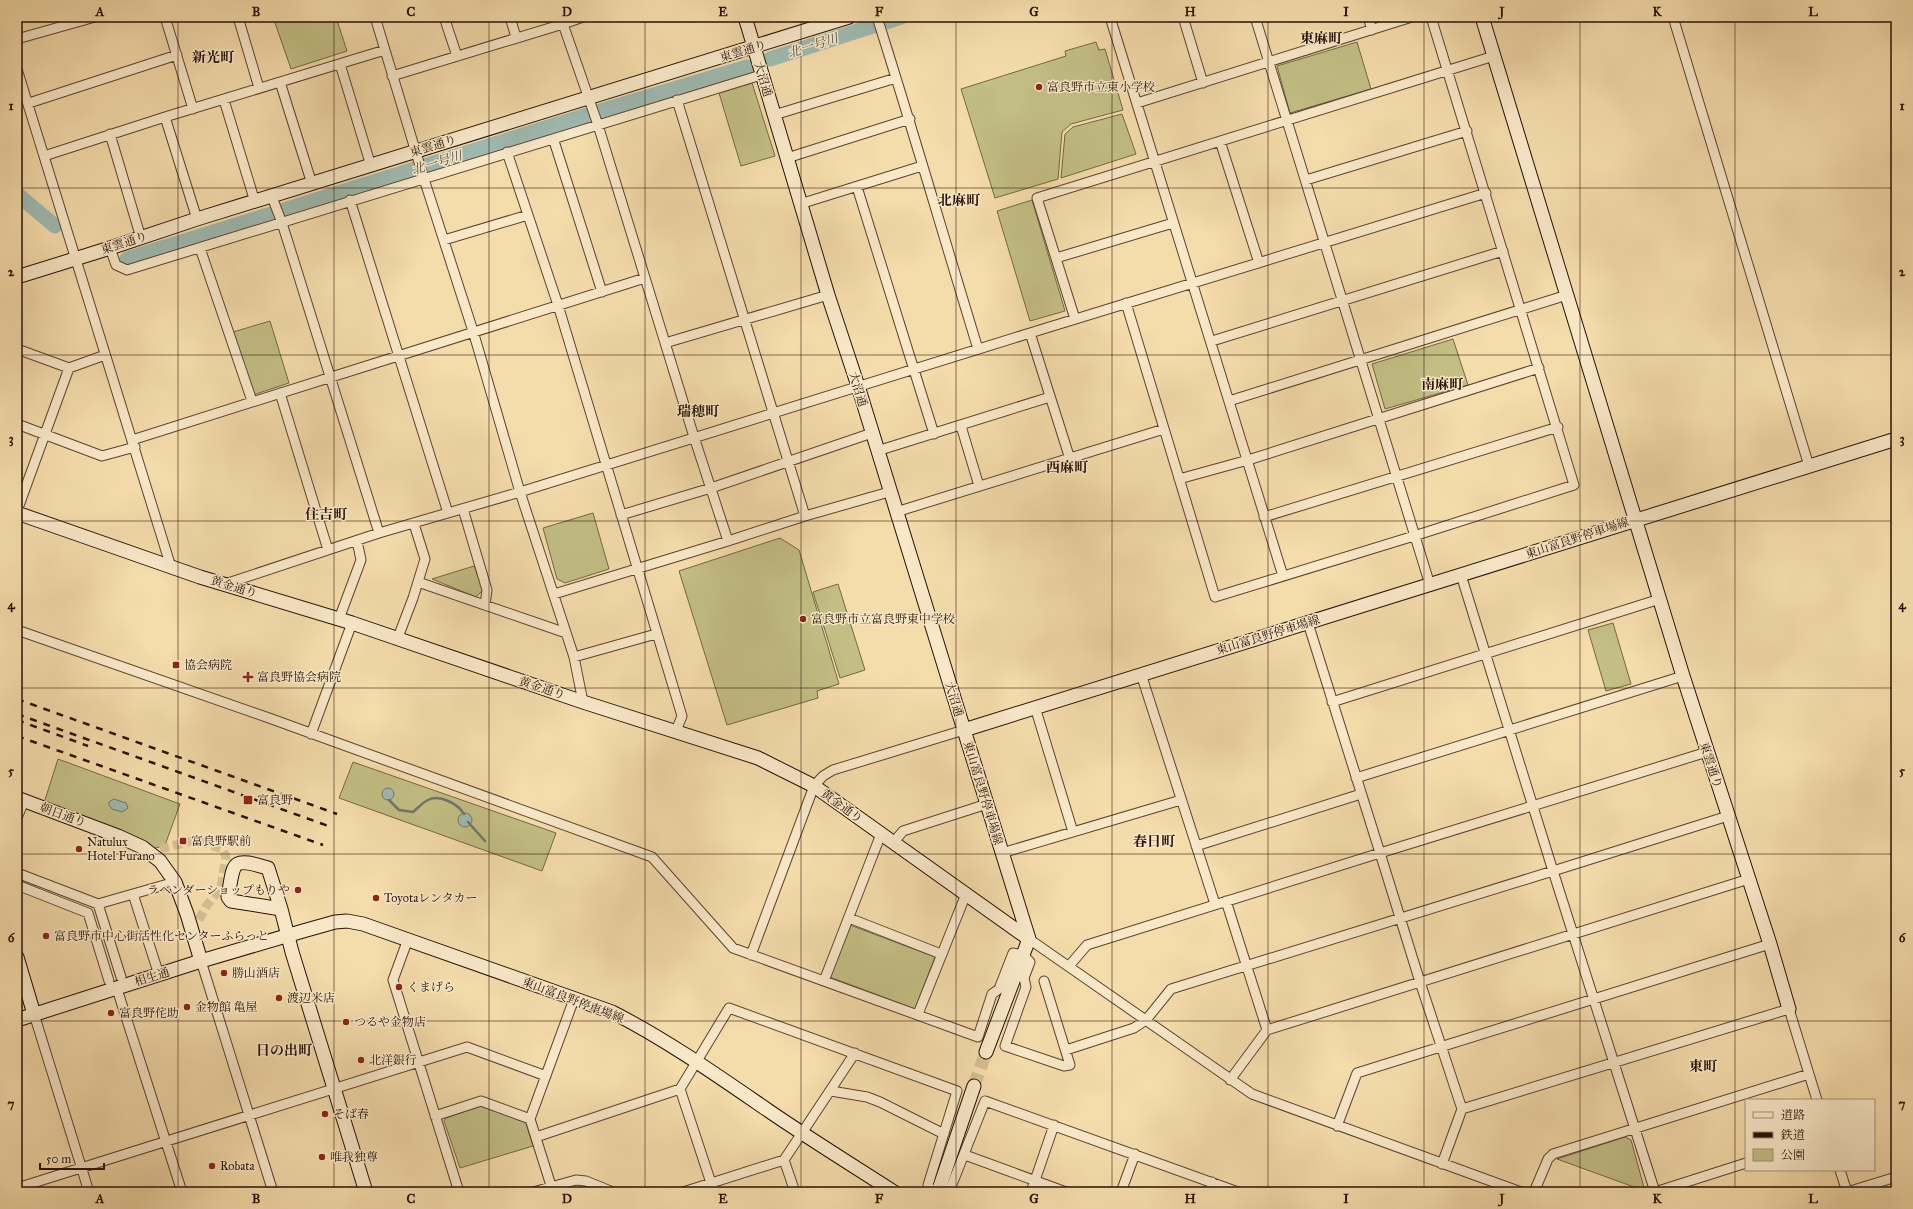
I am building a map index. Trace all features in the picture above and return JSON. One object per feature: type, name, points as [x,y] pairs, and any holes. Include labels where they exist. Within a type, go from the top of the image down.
[{"type":"street","points":[[17,39],[95,17]]},
{"type":"street","points":[[165,17],[193,109]]},
{"type":"street","points":[[238,17],[259,88]]},
{"type":"street","points":[[375,17],[417,157],[473,331],[520,492],[574,657],[583,702]]},
{"type":"street","points":[[444,17],[457,56]]},
{"type":"street","points":[[510,17],[516,37]]},
{"type":"street","points":[[392,76],[583,17]]},
{"type":"street","name":"大沼通","points":[[744,17],[828,295],[858,386],[889,492],[964,730]]},
{"type":"street","name":"東雲通り","points":[[17,277],[197,219],[255,202],[277,211],[312,184],[371,166],[417,157],[590,104],[849,17]]},
{"type":"street","points":[[1110,17],[1192,284],[1212,341],[1283,576]]},
{"type":"street","points":[[1183,17],[1203,83]]},
{"type":"street","points":[[1255,17],[1430,585]]},
{"type":"street","points":[[1368,17],[1372,30]]},
{"type":"street","points":[[1137,103],[1412,17]]},
{"type":"street","points":[[1126,303],[1215,597],[1574,485],[1558,427],[1432,17]]},
{"type":"street","name":"東雲通り","points":[[1482,17],[1683,676],[1770,944],[1789,1009]]},
{"type":"street","points":[[1673,17],[1809,466]]},
{"type":"street","points":[[878,19],[910,119],[922,166],[978,349]]},
{"type":"street","points":[[562,24],[596,121],[694,437],[728,541]]},
{"type":"street","points":[[44,156],[110,134],[385,50]]},
{"type":"street","points":[[29,103],[177,55]]},
{"type":"street","points":[[1075,319],[1037,198],[1494,56]]},
{"type":"street","points":[[340,64],[371,166]]},
{"type":"street","points":[[17,69],[29,103],[171,567]]},
{"type":"street","points":[[110,248],[116,265],[127,270],[200,248],[277,211],[350,200],[423,176],[507,152],[596,121],[677,100],[761,75]]},
{"type":"street","points":[[774,115],[896,78]]},
{"type":"street","points":[[280,82],[312,184]]},
{"type":"street","points":[[224,100],[255,202]]},
{"type":"street","points":[[677,100],[805,516]]},
{"type":"street","points":[[165,117],[197,219]]},
{"type":"street","points":[[787,158],[910,119]]},
{"type":"street","points":[[1306,180],[1467,131]]},
{"type":"street","points":[[110,134],[141,238]]},
{"type":"street","points":[[554,141],[602,292]]},
{"type":"street","points":[[1220,141],[1259,263]]},
{"type":"street","points":[[507,152],[558,305],[656,634],[682,716],[676,731]]},
{"type":"street","points":[[800,204],[922,166]]},
{"type":"street","points":[[857,187],[934,434]]},
{"type":"street","points":[[225,584],[379,533],[520,492],[1126,303],[1486,193]]},
{"type":"street","points":[[350,200],[448,513]]},
{"type":"street","points":[[277,211],[379,533]]},
{"type":"street","points":[[444,240],[528,215]]},
{"type":"street","points":[[1056,258],[1174,223]]},
{"type":"street","points":[[200,248],[252,401]]},
{"type":"street","points":[[1212,341],[1503,251]]},
{"type":"street","points":[[17,424],[102,456],[252,401],[330,378],[473,331],[645,278]]},
{"type":"street","points":[[665,343],[828,295]]},
{"type":"street","points":[[1229,401],[1567,295]]},
{"type":"street","points":[[1030,333],[1070,459]]},
{"type":"street","points":[[17,349],[69,368],[106,355]]},
{"type":"street","points":[[17,512],[69,368]]},
{"type":"street","points":[[1179,479],[1248,460],[1539,368]]},
{"type":"street","points":[[280,393],[328,550]]},
{"type":"street","points":[[877,451],[1050,397]]},
{"type":"street","points":[[961,426],[979,486]]},
{"type":"street","points":[[1264,517],[1558,427]]},
{"type":"street","points":[[896,512],[1164,429]]},
{"type":"street","points":[[621,515],[711,488],[872,433]]},
{"type":"street","name":"東山富良野停車場線","points":[[1029,938],[964,730],[1896,439]]},
{"type":"street","points":[[554,594],[805,516],[889,492]]},
{"type":"street","points":[[463,509],[487,590],[485,605]]},
{"type":"street","name":"黄金通り","points":[[17,512],[171,567],[346,621],[396,640],[758,758],[814,786],[1029,938]]},
{"type":"street","points":[[396,640],[425,559],[414,524]]},
{"type":"street","points":[[311,734],[346,621],[361,560],[356,541]]},
{"type":"street","points":[[1461,575],[1532,805],[1574,934],[1593,1000],[1655,1192],[1745,1163]]},
{"type":"street","points":[[418,582],[566,633]]},
{"type":"street","points":[[1332,702],[1660,600]]},
{"type":"street","points":[[1308,623],[1420,982],[1462,1110],[1442,1164]]},
{"type":"street","points":[[17,630],[311,734],[652,858],[733,948],[978,1037],[992,994],[999,989],[1013,953],[1023,955],[1030,962],[1024,978],[1026,987],[1005,1046],[1064,1066],[1070,1066],[1044,981]]},
{"type":"street","points":[[574,657],[656,634]]},
{"type":"street","points":[[1141,674],[1215,904]]},
{"type":"street","points":[[1356,778],[1683,676]]},
{"type":"street","points":[[1035,707],[1073,832]]},
{"type":"street","points":[[751,955],[814,786],[823,776],[833,770],[964,730]]},
{"type":"street","points":[[1069,966],[1087,945],[1532,805],[1707,752]]},
{"type":"street","points":[[1196,846],[1361,794]]},
{"type":"street","points":[[17,818],[20,800]]},
{"type":"street","name":"朝日通り","points":[[20,800],[118,836],[142,847],[160,861],[175,882],[188,914],[201,961]]},
{"type":"street","points":[[1002,853],[1181,800]]},
{"type":"street","points":[[893,843],[903,831],[987,804]]},
{"type":"street","points":[[1066,1050],[1134,1028],[1146,1020],[1171,989],[1728,816]]},
{"type":"street","points":[[824,981],[881,834]]},
{"type":"street","points":[[281,909],[231,901],[228,897],[232,870],[238,864],[245,861],[268,868],[281,909],[366,1192]]},
{"type":"street","points":[[17,873],[98,904],[175,882]]},
{"type":"street","points":[[1230,1080],[1267,1030],[1749,879]]},
{"type":"street","points":[[17,885],[88,913],[116,982]]},
{"type":"street","points":[[133,894],[159,975]]},
{"type":"street","points":[[918,1014],[966,894]]},
{"type":"street","points":[[1226,901],[1267,1030]]},
{"type":"street","points":[[98,904],[116,982],[182,1192]]},
{"type":"street","points":[[849,918],[941,954]]},
{"type":"street","name":"東山富良野停車場線","points":[[288,936],[335,922],[347,921],[364,924],[612,1012],[642,1028],[696,1062],[803,1134],[894,1192]]},
{"type":"street","name":"相生通","points":[[17,1020],[116,982],[159,975],[201,961],[288,936]]},
{"type":"street","points":[[986,1052],[1029,938],[1252,1094],[1521,1192]]},
{"type":"street","points":[[408,939],[393,980],[459,1192]]},
{"type":"street","points":[[1337,1126],[1357,1073],[1770,944]]},
{"type":"street","points":[[17,957],[89,1192]]},
{"type":"street","points":[[201,961],[273,1192]]},
{"type":"street","points":[[552,1189],[530,1119],[574,999]]},
{"type":"street","points":[[536,1137],[680,1089],[729,1008],[957,1091],[928,1186],[933,1192]]},
{"type":"street","points":[[1462,1110],[1789,1009],[1817,1099]]},
{"type":"street","points":[[17,1188],[467,1047],[546,1076]]},
{"type":"street","points":[[683,1192],[713,1188],[784,1160],[803,1134],[855,1053]]},
{"type":"street","points":[[1534,1192],[1548,1159],[1553,1154],[1634,1130],[1809,1074]]},
{"type":"street","points":[[938,1192],[974,1086]]},
{"type":"street","points":[[680,1089],[713,1188]]},
{"type":"street","points":[[831,1091],[867,1097],[944,1134]]},
{"type":"street","points":[[948,1192],[985,1100],[1238,1192]]},
{"type":"street","points":[[435,1116],[481,1102],[530,1119]]},
{"type":"street","points":[[1031,1192],[1054,1126]]},
{"type":"street","points":[[964,1154],[1066,1192]]},
{"type":"street","points":[[1121,1192],[1135,1154]]},
{"type":"street","points":[[784,1160],[795,1192]]},
{"type":"street","points":[[1840,1171],[1847,1192],[1896,1177]]},
{"type":"street","points":[[533,1192],[552,1189],[576,1180],[586,1181],[613,1192]]},
{"type":"street","points":[[1208,1192],[1212,1182]]},
{"type":"green space","points":[[273,17],[336,17],[347,51],[291,69]]},
{"type":"green space","points":[[1096,42],[1099,50],[1105,49],[1123,110],[1071,124],[1062,132],[1058,179],[995,198],[961,89],[1066,56],[1065,51]]},
{"type":"green space","points":[[1357,42],[1371,89],[1290,113],[1277,66]]},
{"type":"green space","points":[[752,83],[775,156],[741,166],[719,93]]},
{"type":"green space","points":[[1122,114],[1136,154],[1061,178],[1065,134],[1073,127]]},
{"type":"green space","points":[[1032,200],[1065,311],[1030,321],[997,211]]},
{"type":"green space","points":[[270,321],[289,383],[253,395],[233,332]]},
{"type":"green space","points":[[1453,339],[1468,385],[1385,409],[1372,364]]},
{"type":"green space","points":[[593,513],[609,569],[565,583],[557,579],[543,528]]},
{"type":"green space","points":[[780,538],[799,550],[839,684],[817,691],[818,698],[727,725],[679,571]]},
{"type":"green space","points":[[474,566],[483,590],[476,597],[432,579]]},
{"type":"green space","points":[[838,584],[865,670],[840,678],[813,592]]},
{"type":"green space","points":[[1613,623],[1631,684],[1606,691],[1588,630]]},
{"type":"green space","points":[[58,759],[180,804],[165,845],[153,849],[44,803]]},
{"type":"green space","points":[[353,762],[556,833],[542,871],[339,798]]},
{"type":"green space","points":[[850,925],[935,957],[915,1009],[830,977]]},
{"type":"green space","points":[[480,1106],[525,1120],[533,1146],[460,1168],[444,1121],[446,1118]]},
{"type":"green space","points":[[1625,1137],[1631,1140],[1645,1191],[1557,1159]]},
{"type":"water","points":[[388,788],[392,790],[394,794],[392,798],[388,800],[384,798],[382,794],[384,790]]},
{"type":"water","points":[[114,799],[126,803],[128,808],[122,812],[112,809],[109,802]]},
{"type":"water","points":[[462,813],[468,813],[472,817],[472,823],[468,827],[462,827],[458,823],[458,817]]},
{"type":"waterway","name":"北一号川","points":[[770,59],[901,17]]},
{"type":"waterway","name":"北一号川","points":[[127,259],[587,115],[747,67]]},
{"type":"waterway","name":"北一号川","points":[[17,194],[55,226]]},
{"type":"waterway","points":[[389,800],[399,810],[413,812],[428,800],[438,798],[448,801],[458,807],[464,814]]},
{"type":"waterway","points":[[468,822],[485,841]]},
{"type":"tunnel","points":[[160,849],[196,840],[222,849],[226,856],[221,888],[207,905],[198,921],[190,923]]},
{"type":"tunnel","points":[[974,1086],[986,1052]]},
{"type":"railway","points":[[17,699],[337,814]]},
{"type":"railway","points":[[17,714],[331,827]]},
{"type":"railway","points":[[17,720],[88,746]]},
{"type":"railway","points":[[17,736],[323,845]]},
{"type":"place","name":"富良野市立東小学校","points":[[1039,87]]},
{"type":"place","name":"富良野市立富良野東中学校","points":[[803,619]]},
{"type":"place","name":"協会病院","points":[[176,665]]},
{"type":"place","name":"富良野協会病院","points":[[248,677]]},
{"type":"place","name":"富良野","points":[[248,800]]},
{"type":"place","name":"富良野駅前","points":[[183,841]]},
{"type":"place","name":"Natulux Hotel Furano","points":[[79,849]]},
{"type":"place","name":"ラベンダーショップもりや","points":[[298,890]]},
{"type":"place","name":"Toyotaレンタカー","points":[[376,898]]},
{"type":"place","name":"富良野市中心街活性化センターふらっと","points":[[46,936]]},
{"type":"place","name":"勝山酒店","points":[[224,973]]},
{"type":"place","name":"くまげら","points":[[399,987]]},
{"type":"place","name":"渡辺米店","points":[[279,998]]},
{"type":"place","name":"金物館 亀屋","points":[[187,1007]]},
{"type":"place","name":"富良野侘助","points":[[111,1013]]},
{"type":"place","name":"つるや金物店","points":[[346,1022]]},
{"type":"place","name":"北洋銀行","points":[[361,1060]]},
{"type":"place","name":"そば春","points":[[325,1114]]},
{"type":"place","name":"唯我独尊","points":[[322,1157]]},
{"type":"place","name":"Robata","points":[[212,1166]]},
{"type":"district","name":"東麻町","points":[[1321,38]]},
{"type":"district","name":"新光町","points":[[213,57]]},
{"type":"district","name":"北麻町","points":[[959,200]]},
{"type":"district","name":"南麻町","points":[[1442,384]]},
{"type":"district","name":"瑞穂町","points":[[698,411]]},
{"type":"district","name":"西麻町","points":[[1067,467]]},
{"type":"district","name":"住吉町","points":[[326,514]]},
{"type":"district","name":"春日町","points":[[1154,841]]},
{"type":"district","name":"日の出町","points":[[284,1050]]},
{"type":"district","name":"東町","points":[[1703,1066]]}]
